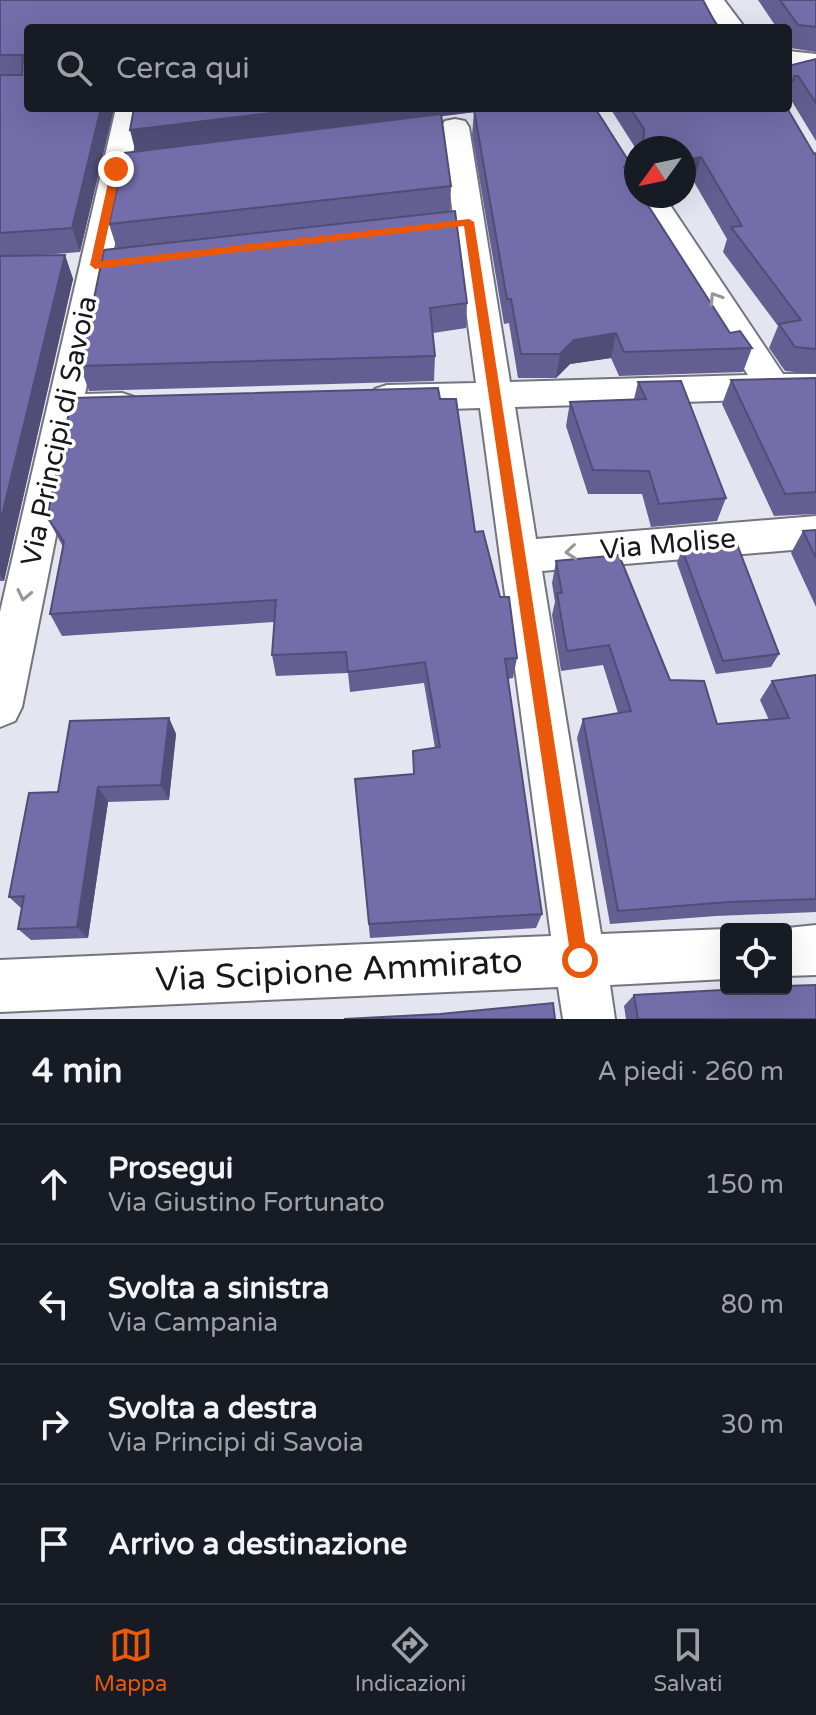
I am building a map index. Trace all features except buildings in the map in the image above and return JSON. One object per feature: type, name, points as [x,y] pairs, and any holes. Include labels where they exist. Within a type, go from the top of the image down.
[{"type":"street","points":[[712,0],[730,24]]},
{"type":"street","points":[[792,59],[816,62]]},
{"type":"street","name":"Via Principi di Savoia","points":[[0,707],[95,264],[131,167],[129,112]]},
{"type":"street","points":[[455,127],[453,224],[495,394],[589,1019]]},
{"type":"street","points":[[657,208],[773,387]]},
{"type":"street","points":[[351,399],[816,386]]},
{"type":"street","points":[[64,408],[160,405]]},
{"type":"street","name":"Via Molise","points":[[519,557],[816,532]]},
{"type":"street","points":[[792,951],[816,950]]},
{"type":"street","name":"Via Scipione Ammirato","points":[[0,986],[720,954]]},
{"type":"route","points":[[116,169],[95,265],[469,222],[580,960]]}]
